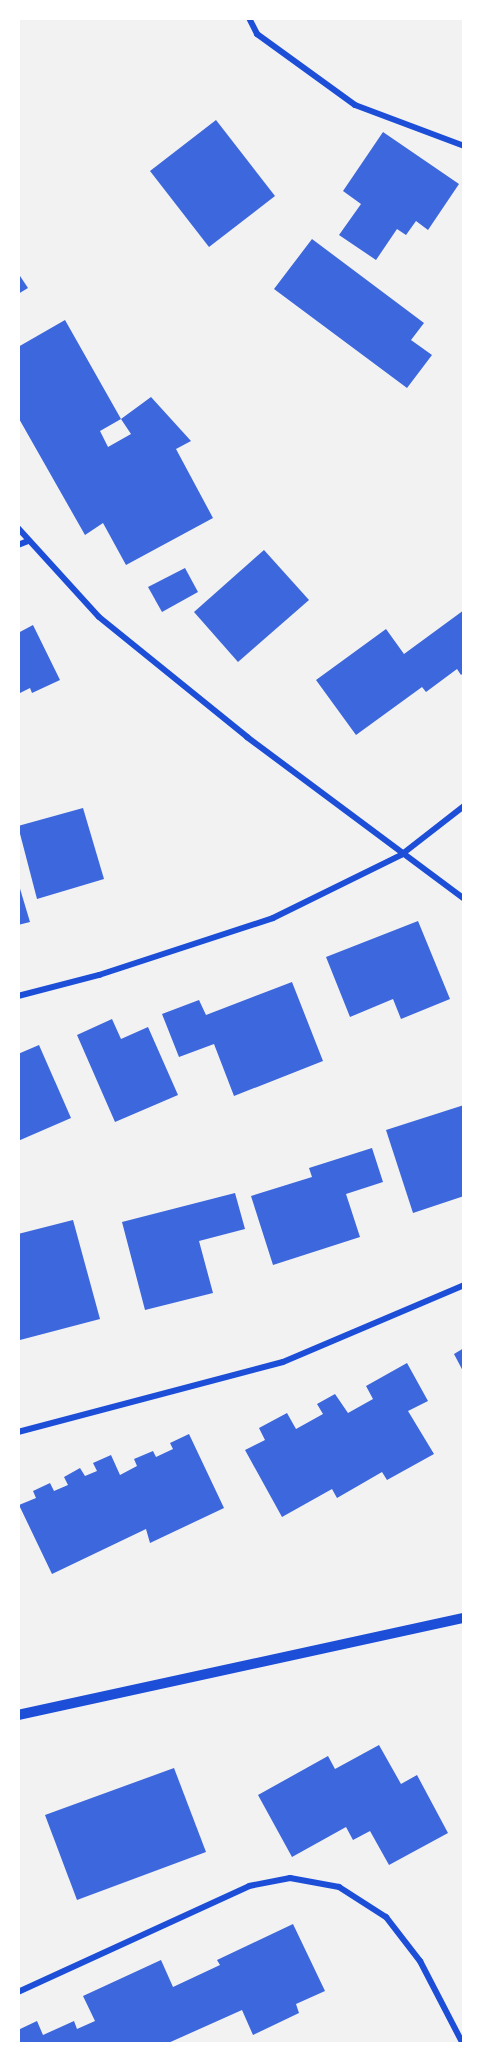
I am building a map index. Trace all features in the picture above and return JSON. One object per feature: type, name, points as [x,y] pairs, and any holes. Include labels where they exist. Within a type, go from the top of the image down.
[{"type":"street","points":[[249,18],[258,34],[355,105],[464,146]]},
{"type":"street","points":[[18,528],[99,617],[401,855],[464,899]]},
{"type":"street","points":[[18,545],[28,541]]},
{"type":"street","points":[[18,996],[99,975],[273,918],[401,855],[464,806]]},
{"type":"street","points":[[18,1432],[283,1362],[464,1285]]},
{"type":"street","points":[[18,1715],[464,1618]]},
{"type":"street","points":[[18,1992],[249,1886],[290,1878],[339,1887],[386,1917],[420,1961],[464,2044]]},
{"type":"building","points":[[216,120],[275,196],[209,247],[150,171]]},
{"type":"building","points":[[383,132],[459,184],[428,230],[416,221],[406,235],[397,229],[376,260],[339,235],[361,204],[343,191]]},
{"type":"building","points":[[312,239],[424,323],[411,340],[432,355],[407,388],[274,289]]},
{"type":"building","points":[[18,273],[28,288],[18,294]]},
{"type":"building","points":[[65,320],[121,419],[151,397],[191,441],[176,449],[213,518],[126,565],[103,523],[85,535],[18,417],[18,347]],"holes":[[[121,419],[131,434],[108,447],[100,431]]]},
{"type":"building","points":[[264,550],[309,600],[238,662],[194,612]]},
{"type":"building","points":[[185,568],[198,592],[162,612],[148,587]]},
{"type":"building","points":[[464,610],[464,672],[461,675],[457,669],[426,692],[422,687],[356,735],[316,680],[386,629],[404,654]]},
{"type":"building","points":[[33,625],[60,680],[32,693],[30,688],[18,694],[18,633]]},
{"type":"building","points":[[83,808],[104,879],[37,899],[18,826]]},
{"type":"building","points":[[18,882],[30,922],[18,925]]},
{"type":"building","points":[[418,921],[450,999],[401,1019],[393,999],[350,1017],[326,957]]},
{"type":"building","points":[[292,982],[323,1061],[234,1096],[214,1044],[179,1057],[162,1014],[199,1000],[206,1015]]},
{"type":"building","points":[[112,1019],[121,1039],[148,1027],[178,1095],[115,1122],[77,1035]]},
{"type":"building","points":[[39,1045],[71,1118],[18,1141],[18,1054]]},
{"type":"building","points":[[464,1105],[464,1196],[413,1213],[386,1130]]},
{"type":"building","points":[[372,1148],[383,1182],[346,1194],[360,1237],[273,1265],[251,1196],[312,1177],[309,1168]]},
{"type":"building","points":[[235,1193],[245,1229],[199,1241],[213,1293],[145,1310],[122,1222]]},
{"type":"building","points":[[73,1220],[100,1319],[20,1340],[18,1234]]},
{"type":"building","points":[[464,1348],[464,1373],[454,1354]]},
{"type":"building","points":[[407,1363],[428,1401],[408,1411],[434,1454],[387,1480],[382,1472],[337,1498],[332,1489],[282,1517],[245,1450],[265,1440],[259,1428],[287,1413],[296,1429],[323,1414],[317,1404],[335,1394],[348,1413],[373,1399],[366,1386]]},
{"type":"building","points":[[189,1434],[224,1508],[150,1543],[146,1529],[52,1574],[19,1505],[36,1498],[33,1491],[50,1483],[54,1491],[68,1485],[64,1477],[80,1468],[85,1476],[97,1471],[93,1463],[111,1455],[120,1475],[137,1466],[134,1459],[153,1451],[156,1457],[173,1449],[170,1443]]},
{"type":"building","points":[[379,1745],[401,1784],[417,1775],[448,1833],[389,1865],[370,1831],[353,1840],[346,1827],[292,1857],[258,1795],[328,1756],[335,1769]]},
{"type":"building","points":[[174,1768],[206,1852],[77,1900],[45,1815]]},
{"type":"building","points":[[293,1924],[325,1991],[296,2004],[299,2013],[253,2035],[242,2010],[166,2044],[18,2044],[18,2030],[37,2021],[43,2035],[74,2021],[77,2029],[95,2021],[83,1996],[161,1960],[173,1987],[220,1965],[217,1960]]}]
